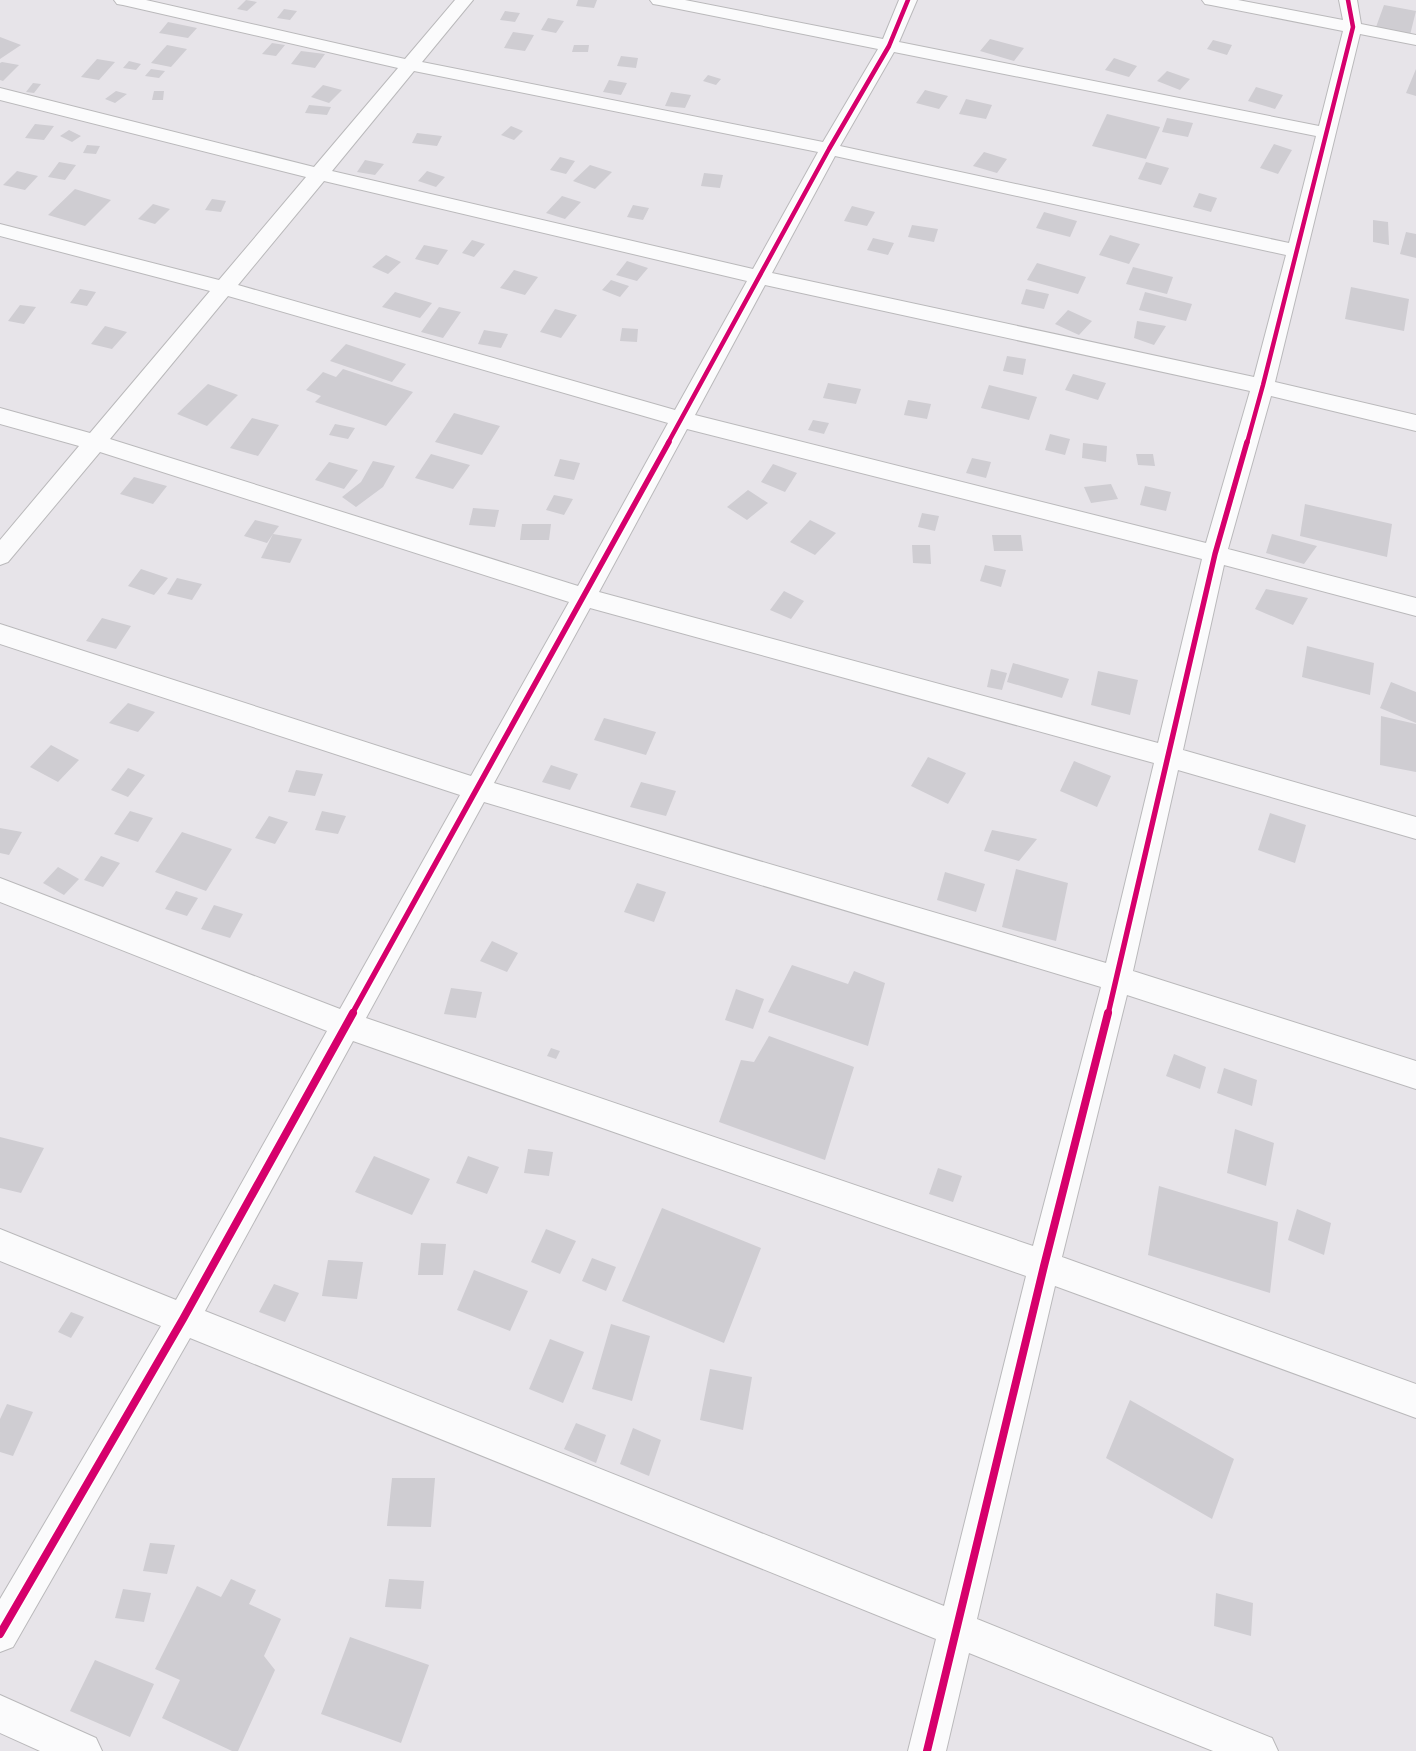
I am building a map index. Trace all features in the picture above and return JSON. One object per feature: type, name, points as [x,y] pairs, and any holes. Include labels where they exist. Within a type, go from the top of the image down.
[{"type":"street","points":[[124,0],[410,65],[829,149],[1297,250]]},
{"type":"street","points":[[0,556],[464,0]]},
{"type":"street","points":[[659,0],[1326,133]]},
{"type":"street","points":[[0,1634],[183,1319],[584,597],[829,149],[889,46],[908,0]]},
{"type":"street","points":[[1211,0],[1416,40]]},
{"type":"street","points":[[927,1751],[1044,1266],[1117,979],[1169,758],[1214,554],[1263,385],[1353,27],[1348,0]]},
{"type":"street","points":[[0,94],[319,174],[759,277],[1263,385],[1416,423]]},
{"type":"street","points":[[0,230],[224,288],[680,419],[1214,554],[1416,608]]},
{"type":"street","points":[[0,416],[95,442],[584,597],[1416,828]]},
{"type":"street","points":[[0,634],[477,789],[1117,979],[1416,1075]]},
{"type":"street","points":[[0,890],[346,1025],[1044,1266],[1416,1401]]},
{"type":"street","points":[[0,1245],[1259,1751]]},
{"type":"street","points":[[0,1714],[83,1751]]},
{"type":"building","points":[[246,0],[257,2],[247,11],[237,9]]},
{"type":"building","points":[[578,0],[597,0],[594,8],[576,6]]},
{"type":"building","points":[[1384,5],[1416,11],[1410,35],[1376,27]]},
{"type":"building","points":[[284,9],[297,11],[290,20],[277,18]]},
{"type":"building","points":[[505,11],[520,13],[515,22],[500,20]]},
{"type":"building","points":[[548,18],[564,21],[556,33],[541,30]]},
{"type":"building","points":[[168,22],[197,28],[188,38],[159,33]]},
{"type":"building","points":[[513,32],[534,35],[525,51],[504,48]]},
{"type":"building","points":[[0,37],[21,45],[0,59]]},
{"type":"building","points":[[990,39],[1024,48],[1014,61],[980,51]]},
{"type":"building","points":[[1213,40],[1232,45],[1227,55],[1207,49]]},
{"type":"building","points":[[272,43],[285,45],[276,56],[262,54]]},
{"type":"building","points":[[167,45],[187,49],[171,67],[151,63]]},
{"type":"building","points":[[574,45],[589,45],[588,52],[572,52]]},
{"type":"building","points":[[301,51],[325,54],[315,68],[291,64]]},
{"type":"building","points":[[621,56],[638,58],[636,68],[617,66]]},
{"type":"building","points":[[1114,58],[1137,66],[1129,77],[1105,70]]},
{"type":"building","points":[[97,59],[115,62],[99,80],[81,77]]},
{"type":"building","points":[[129,61],[141,64],[136,70],[123,68]]},
{"type":"building","points":[[0,63],[19,65],[3,81],[0,80]]},
{"type":"building","points":[[151,69],[165,71],[159,78],[145,76]]},
{"type":"building","points":[[1416,69],[1416,96],[1406,93]]},
{"type":"building","points":[[1167,71],[1190,79],[1180,90],[1157,81]]},
{"type":"building","points":[[708,75],[721,79],[716,85],[703,81]]},
{"type":"building","points":[[609,80],[627,83],[621,95],[603,92]]},
{"type":"building","points":[[33,83],[41,84],[34,93],[26,92]]},
{"type":"building","points":[[323,85],[342,90],[329,103],[311,97]]},
{"type":"building","points":[[1256,87],[1283,95],[1275,109],[1248,101]]},
{"type":"building","points":[[925,90],[948,96],[939,109],[916,103]]},
{"type":"building","points":[[116,91],[127,94],[115,103],[105,99]]},
{"type":"building","points":[[154,91],[164,91],[163,100],[152,100]]},
{"type":"building","points":[[671,92],[691,95],[685,108],[665,106]]},
{"type":"building","points":[[966,99],[992,105],[986,119],[959,114]]},
{"type":"building","points":[[309,105],[331,107],[327,115],[305,113]]},
{"type":"building","points":[[1107,114],[1160,127],[1146,159],[1092,146]]},
{"type":"building","points":[[1167,118],[1193,123],[1188,137],[1162,132]]},
{"type":"building","points":[[35,124],[54,126],[44,140],[25,138]]},
{"type":"building","points":[[511,126],[523,131],[514,140],[501,135]]},
{"type":"building","points":[[69,130],[81,136],[72,142],[60,136]]},
{"type":"building","points":[[417,133],[442,136],[437,146],[412,143]]},
{"type":"building","points":[[1274,144],[1292,150],[1278,174],[1260,168]]},
{"type":"building","points":[[87,145],[100,146],[96,154],[83,153]]},
{"type":"building","points":[[984,152],[1007,159],[997,173],[973,166]]},
{"type":"building","points":[[560,157],[575,161],[566,174],[550,170]]},
{"type":"building","points":[[365,160],[384,164],[375,175],[357,172]]},
{"type":"building","points":[[59,162],[76,165],[65,180],[48,177]]},
{"type":"building","points":[[1146,162],[1169,168],[1161,185],[1138,179]]},
{"type":"building","points":[[590,165],[612,172],[595,189],[573,181]]},
{"type":"building","points":[[17,171],[38,176],[25,190],[3,185]]},
{"type":"building","points":[[427,171],[445,177],[436,187],[418,181]]},
{"type":"building","points":[[704,173],[723,175],[720,188],[701,186]]},
{"type":"building","points":[[75,189],[111,200],[85,226],[48,215]]},
{"type":"building","points":[[1199,193],[1217,198],[1211,212],[1193,207]]},
{"type":"building","points":[[562,196],[581,202],[565,219],[546,213]]},
{"type":"building","points":[[212,199],[226,201],[221,212],[205,210]]},
{"type":"building","points":[[153,204],[170,209],[155,224],[138,219]]},
{"type":"building","points":[[633,205],[649,208],[643,220],[627,217]]},
{"type":"building","points":[[852,206],[875,212],[867,226],[844,221]]},
{"type":"building","points":[[1044,212],[1077,221],[1070,237],[1036,228]]},
{"type":"building","points":[[1373,220],[1388,222],[1389,245],[1373,242]]},
{"type":"building","points":[[912,225],[938,229],[934,242],[908,237]]},
{"type":"building","points":[[1406,232],[1416,234],[1416,258],[1400,254]]},
{"type":"building","points":[[1110,235],[1140,244],[1129,264],[1099,255]]},
{"type":"building","points":[[873,238],[894,243],[888,255],[867,250]]},
{"type":"building","points":[[472,240],[485,244],[474,257],[462,253]]},
{"type":"building","points":[[424,245],[448,250],[438,265],[415,259]]},
{"type":"building","points":[[386,255],[401,262],[388,274],[372,267]]},
{"type":"building","points":[[627,261],[648,268],[637,281],[616,275]]},
{"type":"building","points":[[1037,263],[1086,277],[1078,294],[1027,280]]},
{"type":"building","points":[[1133,267],[1173,277],[1167,294],[1126,284]]},
{"type":"building","points":[[514,270],[538,277],[525,295],[500,288]]},
{"type":"building","points":[[611,280],[629,286],[620,297],[602,290]]},
{"type":"building","points":[[1351,287],[1409,299],[1404,331],[1345,319]]},
{"type":"building","points":[[80,289],[96,292],[87,306],[70,303]]},
{"type":"building","points":[[1026,289],[1049,294],[1044,309],[1021,304]]},
{"type":"building","points":[[395,292],[432,303],[420,318],[382,307]]},
{"type":"building","points":[[1145,292],[1192,304],[1186,321],[1139,310]]},
{"type":"building","points":[[20,305],[36,307],[24,324],[8,321]]},
{"type":"building","points":[[439,307],[461,312],[443,338],[421,332]]},
{"type":"building","points":[[555,309],[577,315],[561,338],[540,332]]},
{"type":"building","points":[[1068,310],[1092,321],[1079,335],[1055,324]]},
{"type":"building","points":[[1137,321],[1166,326],[1154,345],[1134,338]]},
{"type":"building","points":[[105,326],[127,332],[112,349],[91,344]]},
{"type":"building","points":[[622,328],[638,329],[637,342],[620,341]]},
{"type":"building","points":[[484,330],[508,334],[501,348],[478,344]]},
{"type":"building","points":[[346,344],[406,364],[392,382],[330,361]]},
{"type":"building","points":[[1007,356],[1026,359],[1023,375],[1003,371]]},
{"type":"building","points":[[343,369],[413,392],[386,426],[315,402],[321,396],[306,390],[323,372],[336,377]]},
{"type":"building","points":[[1073,374],[1106,383],[1098,400],[1065,390]]},
{"type":"building","points":[[828,383],[861,389],[856,404],[823,398]]},
{"type":"building","points":[[208,384],[238,395],[207,426],[177,414]]},
{"type":"building","points":[[989,385],[1037,397],[1029,420],[981,408]]},
{"type":"building","points":[[908,400],[931,404],[927,419],[904,415]]},
{"type":"building","points":[[454,413],[500,426],[482,455],[435,442]]},
{"type":"building","points":[[252,418],[279,425],[258,456],[230,448]]},
{"type":"building","points":[[813,420],[829,423],[824,434],[808,430]]},
{"type":"building","points":[[335,424],[355,428],[348,439],[329,435]]},
{"type":"building","points":[[1050,434],[1070,439],[1065,455],[1045,450]]},
{"type":"building","points":[[1083,443],[1107,446],[1106,462],[1082,458]]},
{"type":"building","points":[[431,454],[470,465],[453,489],[415,478]]},
{"type":"building","points":[[1136,454],[1153,454],[1155,466],[1138,465]]},
{"type":"building","points":[[972,458],[991,462],[986,478],[966,473]]},
{"type":"building","points":[[560,459],[580,463],[574,480],[554,476]]},
{"type":"building","points":[[373,461],[395,466],[383,487],[356,507],[342,497],[361,482]]},
{"type":"building","points":[[329,462],[358,470],[344,489],[315,480]]},
{"type":"building","points":[[773,464],[797,473],[785,492],[761,482]]},
{"type":"building","points":[[134,477],[167,486],[153,504],[120,494]]},
{"type":"building","points":[[1111,484],[1118,499],[1091,503],[1084,487]]},
{"type":"building","points":[[1145,486],[1171,492],[1166,511],[1140,505]]},
{"type":"building","points":[[748,490],[768,503],[747,520],[727,507]]},
{"type":"building","points":[[554,495],[573,499],[564,515],[546,510]]},
{"type":"building","points":[[1305,504],[1392,524],[1387,557],[1300,536]]},
{"type":"building","points":[[473,508],[499,510],[495,527],[469,525]]},
{"type":"building","points":[[922,513],[939,516],[935,531],[918,527]]},
{"type":"building","points":[[255,520],[279,526],[267,543],[244,536]]},
{"type":"building","points":[[810,520],[836,533],[815,555],[790,542]]},
{"type":"building","points":[[522,524],[551,524],[549,540],[520,540]]},
{"type":"building","points":[[273,534],[302,539],[290,563],[261,558]]},
{"type":"building","points":[[1272,534],[1317,546],[1304,564],[1266,553]]},
{"type":"building","points":[[992,535],[1021,535],[1023,551],[994,551]]},
{"type":"building","points":[[912,545],[930,545],[931,564],[913,563]]},
{"type":"building","points":[[985,565],[1006,570],[1001,587],[980,581]]},
{"type":"building","points":[[141,569],[168,578],[154,595],[128,586]]},
{"type":"building","points":[[177,578],[202,584],[192,600],[167,594]]},
{"type":"building","points":[[1266,589],[1308,598],[1293,625],[1255,609]]},
{"type":"building","points":[[784,591],[804,601],[791,619],[770,610]]},
{"type":"building","points":[[102,618],[131,626],[116,649],[86,641]]},
{"type":"building","points":[[1307,646],[1374,663],[1370,695],[1302,677]]},
{"type":"building","points":[[1013,663],[1069,679],[1062,698],[1007,682]]},
{"type":"building","points":[[991,669],[1007,673],[1002,690],[987,687]]},
{"type":"building","points":[[1098,671],[1138,680],[1130,715],[1091,705]]},
{"type":"building","points":[[1391,682],[1416,692],[1416,723],[1380,708]]},
{"type":"building","points":[[128,703],[155,712],[138,732],[109,723]]},
{"type":"building","points":[[1381,716],[1416,724],[1416,772],[1380,765]]},
{"type":"building","points":[[604,718],[656,732],[646,755],[594,740]]},
{"type":"building","points":[[51,745],[79,760],[58,782],[30,767]]},
{"type":"building","points":[[928,757],[966,773],[948,804],[911,786]]},
{"type":"building","points":[[1074,761],[1111,776],[1097,807],[1060,791]]},
{"type":"building","points":[[551,765],[578,774],[570,790],[542,782]]},
{"type":"building","points":[[128,768],[145,775],[128,797],[111,790]]},
{"type":"building","points":[[296,770],[323,774],[315,796],[288,792]]},
{"type":"building","points":[[641,782],[676,791],[666,816],[630,807]]},
{"type":"building","points":[[130,811],[153,818],[138,842],[114,834]]},
{"type":"building","points":[[322,811],[346,816],[338,834],[315,830]]},
{"type":"building","points":[[1270,813],[1306,825],[1295,863],[1258,850]]},
{"type":"building","points":[[269,816],[288,822],[275,844],[255,838]]},
{"type":"building","points":[[0,828],[22,832],[9,855],[0,853]]},
{"type":"building","points":[[992,830],[1037,839],[1019,861],[984,851]]},
{"type":"building","points":[[182,832],[232,849],[206,891],[155,872]]},
{"type":"building","points":[[101,856],[120,863],[103,887],[84,880]]},
{"type":"building","points":[[58,867],[79,879],[64,895],[43,883]]},
{"type":"building","points":[[1016,869],[1068,883],[1056,941],[1002,927]]},
{"type":"building","points":[[945,872],[985,884],[976,912],[937,900]]},
{"type":"building","points":[[637,883],[666,892],[654,922],[624,912]]},
{"type":"building","points":[[176,891],[198,898],[187,916],[165,909]]},
{"type":"building","points":[[214,905],[243,914],[230,938],[201,929]]},
{"type":"building","points":[[492,941],[518,953],[507,972],[480,961]]},
{"type":"building","points":[[792,965],[848,984],[854,971],[885,983],[868,1046],[768,1012]]},
{"type":"building","points":[[451,988],[482,992],[476,1018],[444,1014]]},
{"type":"building","points":[[736,989],[764,999],[753,1029],[725,1020]]},
{"type":"building","points":[[769,1036],[854,1067],[825,1160],[719,1122],[741,1060],[754,1062]]},
{"type":"building","points":[[551,1048],[560,1051],[556,1059],[547,1056]]},
{"type":"building","points":[[1174,1054],[1206,1067],[1200,1089],[1166,1076]]},
{"type":"building","points":[[1224,1068],[1257,1080],[1252,1106],[1217,1093]]},
{"type":"building","points":[[1235,1129],[1274,1143],[1266,1186],[1227,1173]]},
{"type":"building","points":[[0,1137],[44,1148],[21,1193],[0,1188]]},
{"type":"building","points":[[528,1149],[553,1152],[549,1176],[524,1173]]},
{"type":"building","points":[[374,1156],[430,1179],[412,1215],[355,1192]]},
{"type":"building","points":[[468,1156],[499,1167],[487,1194],[456,1183]]},
{"type":"building","points":[[938,1168],[962,1176],[953,1202],[929,1194]]},
{"type":"building","points":[[1159,1186],[1278,1222],[1270,1293],[1148,1255]]},
{"type":"building","points":[[662,1208],[761,1248],[724,1343],[622,1301]]},
{"type":"building","points":[[1297,1209],[1331,1223],[1324,1255],[1288,1240]]},
{"type":"building","points":[[546,1229],[576,1241],[560,1274],[531,1262]]},
{"type":"building","points":[[421,1243],[446,1244],[443,1275],[418,1275]]},
{"type":"building","points":[[592,1258],[616,1267],[606,1291],[582,1281]]},
{"type":"building","points":[[328,1260],[363,1262],[357,1299],[322,1296]]},
{"type":"building","points":[[474,1270],[528,1291],[510,1331],[457,1310]]},
{"type":"building","points":[[274,1284],[299,1293],[285,1322],[259,1312]]},
{"type":"building","points":[[71,1312],[84,1317],[71,1338],[58,1332]]},
{"type":"building","points":[[611,1324],[650,1336],[632,1401],[592,1389]]},
{"type":"building","points":[[550,1339],[584,1352],[563,1403],[529,1389]]},
{"type":"building","points":[[710,1369],[752,1377],[743,1430],[700,1420]]},
{"type":"building","points":[[1130,1400],[1234,1459],[1212,1519],[1106,1458]]},
{"type":"building","points":[[7,1404],[33,1412],[13,1456],[0,1452],[0,1419]]},
{"type":"building","points":[[576,1423],[606,1435],[596,1463],[564,1449]]},
{"type":"building","points":[[633,1428],[661,1440],[649,1476],[620,1464]]},
{"type":"building","points":[[392,1478],[435,1478],[431,1527],[387,1526]]},
{"type":"building","points":[[150,1543],[175,1545],[167,1574],[143,1571]]},
{"type":"building","points":[[231,1579],[256,1590],[249,1604],[281,1619],[264,1656],[275,1670],[238,1751],[232,1751],[162,1718],[180,1680],[155,1669],[197,1586],[221,1597]]},
{"type":"building","points":[[389,1579],[424,1581],[421,1609],[385,1607]]},
{"type":"building","points":[[123,1589],[151,1593],[144,1622],[115,1618]]},
{"type":"building","points":[[1216,1593],[1253,1603],[1251,1636],[1214,1626]]},
{"type":"building","points":[[350,1637],[429,1665],[401,1743],[321,1714]]},
{"type":"building","points":[[95,1660],[154,1684],[130,1737],[70,1711]]},
{"type":"cycle path","points":[[0,1634],[183,1319],[584,597],[829,149],[889,46],[908,0]]},
{"type":"cycle path","points":[[927,1751],[1044,1266],[1117,979],[1215,554],[1263,385],[1353,27],[1348,0]]}]
